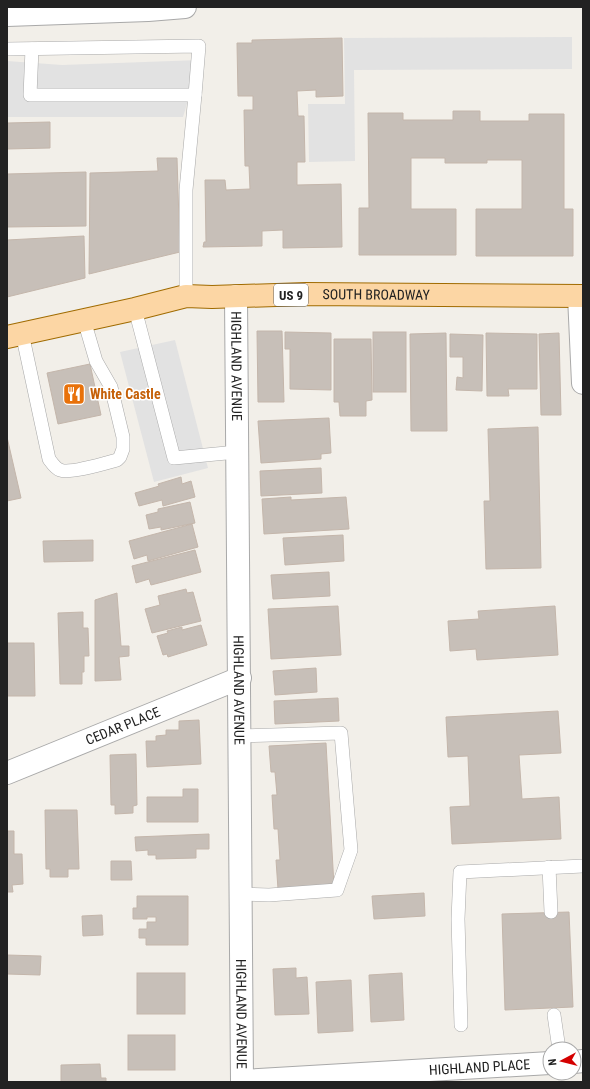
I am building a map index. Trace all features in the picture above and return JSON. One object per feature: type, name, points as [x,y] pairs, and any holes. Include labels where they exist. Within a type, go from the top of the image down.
[{"type":"main road","name":"SOUTH BROADWAY","points":[[15,335],[135,309],[186,296],[306,294],[581,296]]},
{"type":"street","points":[[7,15],[148,10],[185,7]]},
{"type":"street","name":"HIGHLAND AVENUE","points":[[236,296],[240,678],[241,1081]]},
{"type":"street","points":[[581,296],[583,383]]},
{"type":"street","name":"CEDAR PLACE","points":[[7,773],[240,678]]},
{"type":"street","name":"HIGHLAND PLACE","points":[[241,1081],[286,1080],[542,1064]]},
{"type":"lane","points":[[7,49],[199,46],[186,190],[186,296]]},
{"type":"lane","points":[[32,49],[30,95],[195,95]]},
{"type":"lane","points":[[135,309],[174,458],[237,452]]},
{"type":"lane","points":[[15,335],[49,459],[54,466],[60,470],[70,471],[117,460],[123,449],[123,437],[111,387],[96,361],[84,320]]},
{"type":"lane","points":[[240,736],[341,733],[351,850],[337,890],[269,895],[241,894]]},
{"type":"lane","points":[[461,1025],[458,919],[460,872],[583,866]]},
{"type":"lane","points":[[548,867],[551,912]]},
{"type":"lane","points":[[554,1015],[558,1041]]},
{"type":"shaded area","points":[[572,37],[572,69],[354,70],[355,161],[309,162],[308,104],[345,104],[344,38]]},
{"type":"shaded area","points":[[200,60],[183,117],[7,117],[7,61],[62,65]]},
{"type":"shaded area","points":[[175,340],[208,468],[154,482],[120,352]]},
{"type":"building","points":[[342,38],[343,96],[316,97],[316,90],[297,91],[298,116],[304,116],[305,162],[297,162],[297,185],[341,184],[342,247],[283,248],[283,230],[262,231],[262,246],[203,247],[204,242],[206,242],[205,180],[225,180],[226,190],[250,189],[249,166],[245,166],[244,110],[253,110],[253,96],[238,96],[237,43],[252,43],[252,40]]},
{"type":"building","points":[[453,111],[480,111],[480,121],[529,121],[529,114],[564,114],[564,209],[573,209],[573,256],[476,256],[476,209],[522,209],[522,160],[487,160],[487,163],[445,163],[445,158],[411,158],[411,209],[456,209],[456,255],[359,255],[359,208],[369,208],[368,113],[403,113],[403,120],[453,120]]},
{"type":"building","points":[[50,122],[50,148],[7,149],[7,123]]},
{"type":"building","points":[[157,158],[177,158],[180,252],[89,274],[90,173],[158,171]]},
{"type":"building","points":[[86,172],[86,226],[7,227],[7,174]]},
{"type":"building","points":[[84,236],[85,278],[7,297],[7,240]]},
{"type":"building","points":[[257,331],[282,331],[284,402],[258,402]]},
{"type":"building","points":[[285,332],[331,333],[331,390],[290,389],[290,349],[285,349]]},
{"type":"building","points":[[373,332],[406,332],[406,392],[373,392]]},
{"type":"building","points":[[446,333],[447,431],[411,431],[410,334]]},
{"type":"building","points":[[486,333],[537,334],[537,389],[508,389],[509,396],[487,396]]},
{"type":"building","points":[[559,333],[561,415],[541,415],[539,334]]},
{"type":"building","points":[[450,334],[483,335],[482,391],[456,390],[457,377],[463,378],[463,357],[450,357]]},
{"type":"building","points":[[334,339],[371,339],[372,400],[366,401],[366,416],[340,416],[339,402],[334,402]]},
{"type":"building","name":"White Castle","points":[[90,364],[101,415],[58,424],[47,373]]},
{"type":"building","points":[[329,418],[331,453],[321,454],[321,459],[261,463],[258,421]]},
{"type":"building","points":[[538,427],[541,568],[486,569],[484,501],[490,501],[488,429]]},
{"type":"building","points":[[7,437],[21,498],[7,501]]},
{"type":"building","points":[[321,468],[322,493],[261,496],[260,471]]},
{"type":"building","points":[[181,477],[182,484],[191,481],[195,497],[163,506],[162,500],[139,506],[135,493],[159,486],[158,484]]},
{"type":"building","points":[[291,497],[291,500],[346,497],[349,529],[264,534],[262,499]]},
{"type":"building","points":[[190,502],[195,523],[161,530],[161,527],[149,529],[146,515],[158,512],[158,509]]},
{"type":"building","points":[[192,524],[198,547],[148,561],[147,555],[134,559],[129,541]]},
{"type":"building","points":[[343,535],[344,561],[285,565],[283,538]]},
{"type":"building","points":[[93,540],[93,561],[44,562],[43,541]]},
{"type":"building","points":[[195,550],[201,572],[151,585],[149,579],[136,583],[132,566]]},
{"type":"building","points":[[329,572],[330,596],[273,599],[271,575]]},
{"type":"building","points":[[186,589],[187,593],[193,592],[201,621],[152,633],[145,609],[160,605],[158,596]]},
{"type":"building","points":[[117,593],[121,646],[129,646],[129,656],[119,657],[121,680],[95,681],[95,600]]},
{"type":"building","points":[[338,606],[341,655],[271,659],[268,609]]},
{"type":"building","points":[[555,606],[558,655],[477,660],[476,649],[450,651],[448,621],[479,619],[478,611]]},
{"type":"building","points":[[83,612],[83,628],[88,628],[89,656],[84,656],[82,684],[60,684],[58,613]]},
{"type":"building","points":[[201,625],[207,645],[168,657],[167,654],[163,655],[157,636],[168,633],[167,631],[182,627],[182,630]]},
{"type":"building","points":[[7,643],[34,643],[35,696],[7,696]]},
{"type":"building","points":[[316,668],[317,692],[275,695],[273,671]]},
{"type":"building","points":[[338,698],[339,721],[275,724],[274,701]]},
{"type":"building","points":[[558,711],[561,753],[519,755],[522,799],[559,797],[561,839],[452,844],[450,807],[470,806],[468,756],[448,757],[446,717]]},
{"type":"building","points":[[199,720],[201,764],[147,767],[146,741],[156,741],[156,736],[166,735],[166,730],[179,730],[179,721]]},
{"type":"building","points":[[326,743],[334,886],[278,889],[276,860],[280,860],[278,829],[274,829],[272,795],[277,795],[275,772],[271,772],[269,746]]},
{"type":"building","points":[[136,754],[137,805],[133,806],[133,813],[115,814],[115,805],[111,805],[110,755]]},
{"type":"building","points":[[183,789],[198,789],[198,822],[147,822],[147,797],[183,797]]},
{"type":"building","points":[[45,810],[77,810],[79,869],[68,869],[68,877],[50,877],[50,869],[46,869]]},
{"type":"building","points":[[7,831],[14,831],[14,854],[22,854],[23,884],[12,885],[13,892],[7,892]]},
{"type":"building","points":[[209,834],[209,849],[196,849],[196,858],[156,859],[156,855],[148,855],[148,850],[136,851],[135,837]]},
{"type":"building","points":[[111,861],[131,861],[132,880],[111,880]]},
{"type":"building","points":[[424,893],[425,916],[374,919],[372,896]]},
{"type":"building","points":[[137,896],[188,896],[188,945],[146,945],[146,938],[139,938],[139,929],[147,929],[147,922],[156,922],[156,917],[147,917],[147,919],[133,919],[133,908],[137,908]]},
{"type":"building","points":[[569,912],[573,1007],[505,1010],[502,914]]},
{"type":"building","points":[[102,915],[103,935],[83,936],[82,916]]},
{"type":"building","points":[[7,955],[41,956],[40,975],[7,974]]},
{"type":"building","points":[[296,968],[296,978],[307,977],[309,1014],[275,1015],[273,969]]},
{"type":"building","points":[[137,973],[185,973],[185,1014],[137,1014]]},
{"type":"building","points":[[402,973],[404,1020],[371,1022],[369,975]]},
{"type":"building","points":[[351,980],[353,1031],[318,1033],[316,982]]},
{"type":"building","points":[[128,1035],[175,1035],[175,1070],[128,1070]]},
{"type":"building","points":[[100,1064],[101,1078],[106,1078],[106,1082],[61,1082],[61,1065]]},
{"type":"place","name":"White Castle","points":[[74,394]]}]
